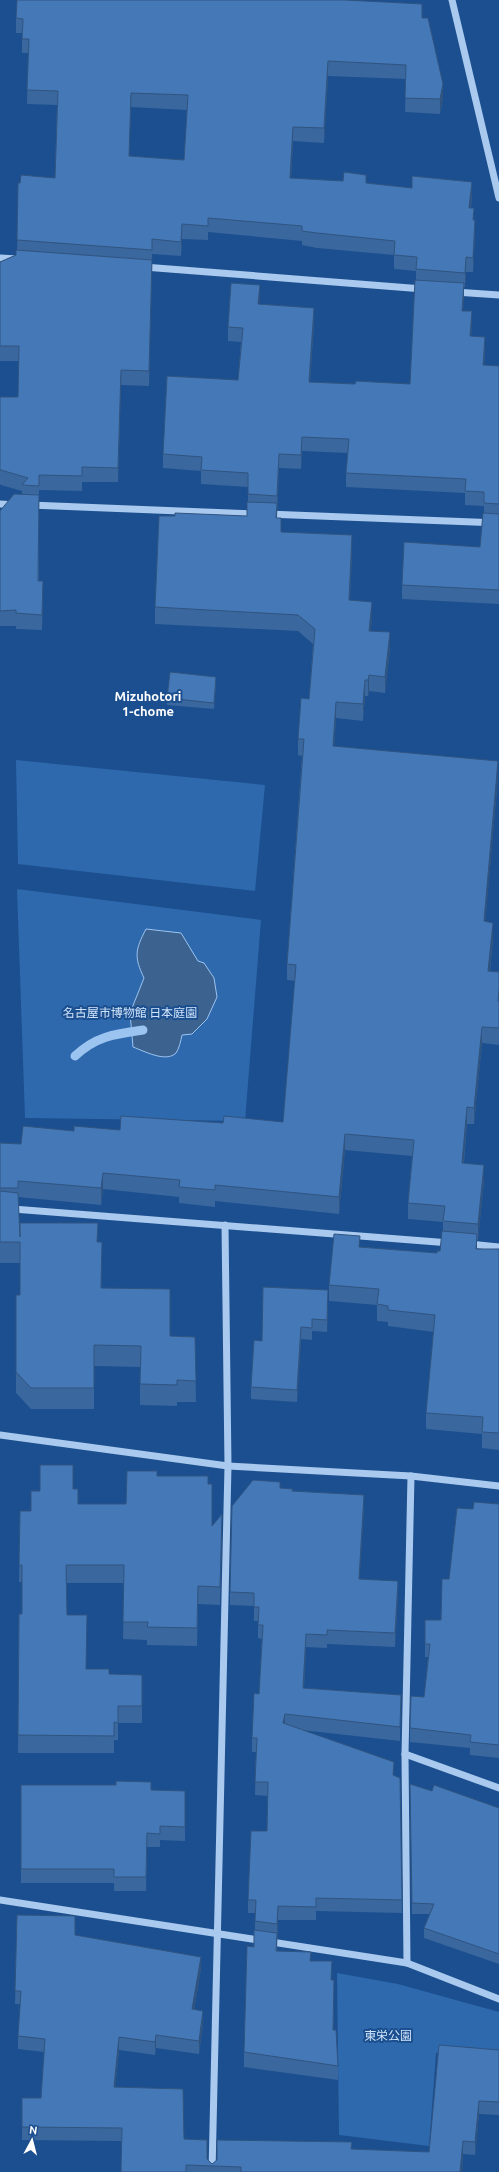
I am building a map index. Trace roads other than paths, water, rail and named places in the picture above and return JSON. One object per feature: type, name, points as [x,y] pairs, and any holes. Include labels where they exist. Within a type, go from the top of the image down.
[{"type":"street","points":[[452,0],[499,198]]},
{"type":"street","points":[[0,258],[26,259]]},
{"type":"street","points":[[133,267],[429,290]]},
{"type":"street","points":[[444,291],[499,295]]},
{"type":"street","points":[[0,504],[499,523]]},
{"type":"street","points":[[0,1208],[499,1247]]},
{"type":"street","points":[[212,2172],[228,1466],[225,1225]]},
{"type":"street","points":[[0,1435],[228,1466],[411,1476],[499,1486]]},
{"type":"street","points":[[408,1963],[405,1754],[411,1476]]},
{"type":"street","points":[[405,1754],[499,1788]]},
{"type":"street","points":[[0,1900],[217,1935],[408,1963],[499,1999]]},
{"type":"waterway","points":[[75,1056],[98,1040],[143,1030]]},
{"type":"district","name":"Mizuhotori 1-chome","points":[[148,704]]},
{"type":"park label","name":"名古屋市博物館 日本庭園","points":[[130,1012]]},
{"type":"park label","name":"東栄公園","points":[[388,2035]]}]
